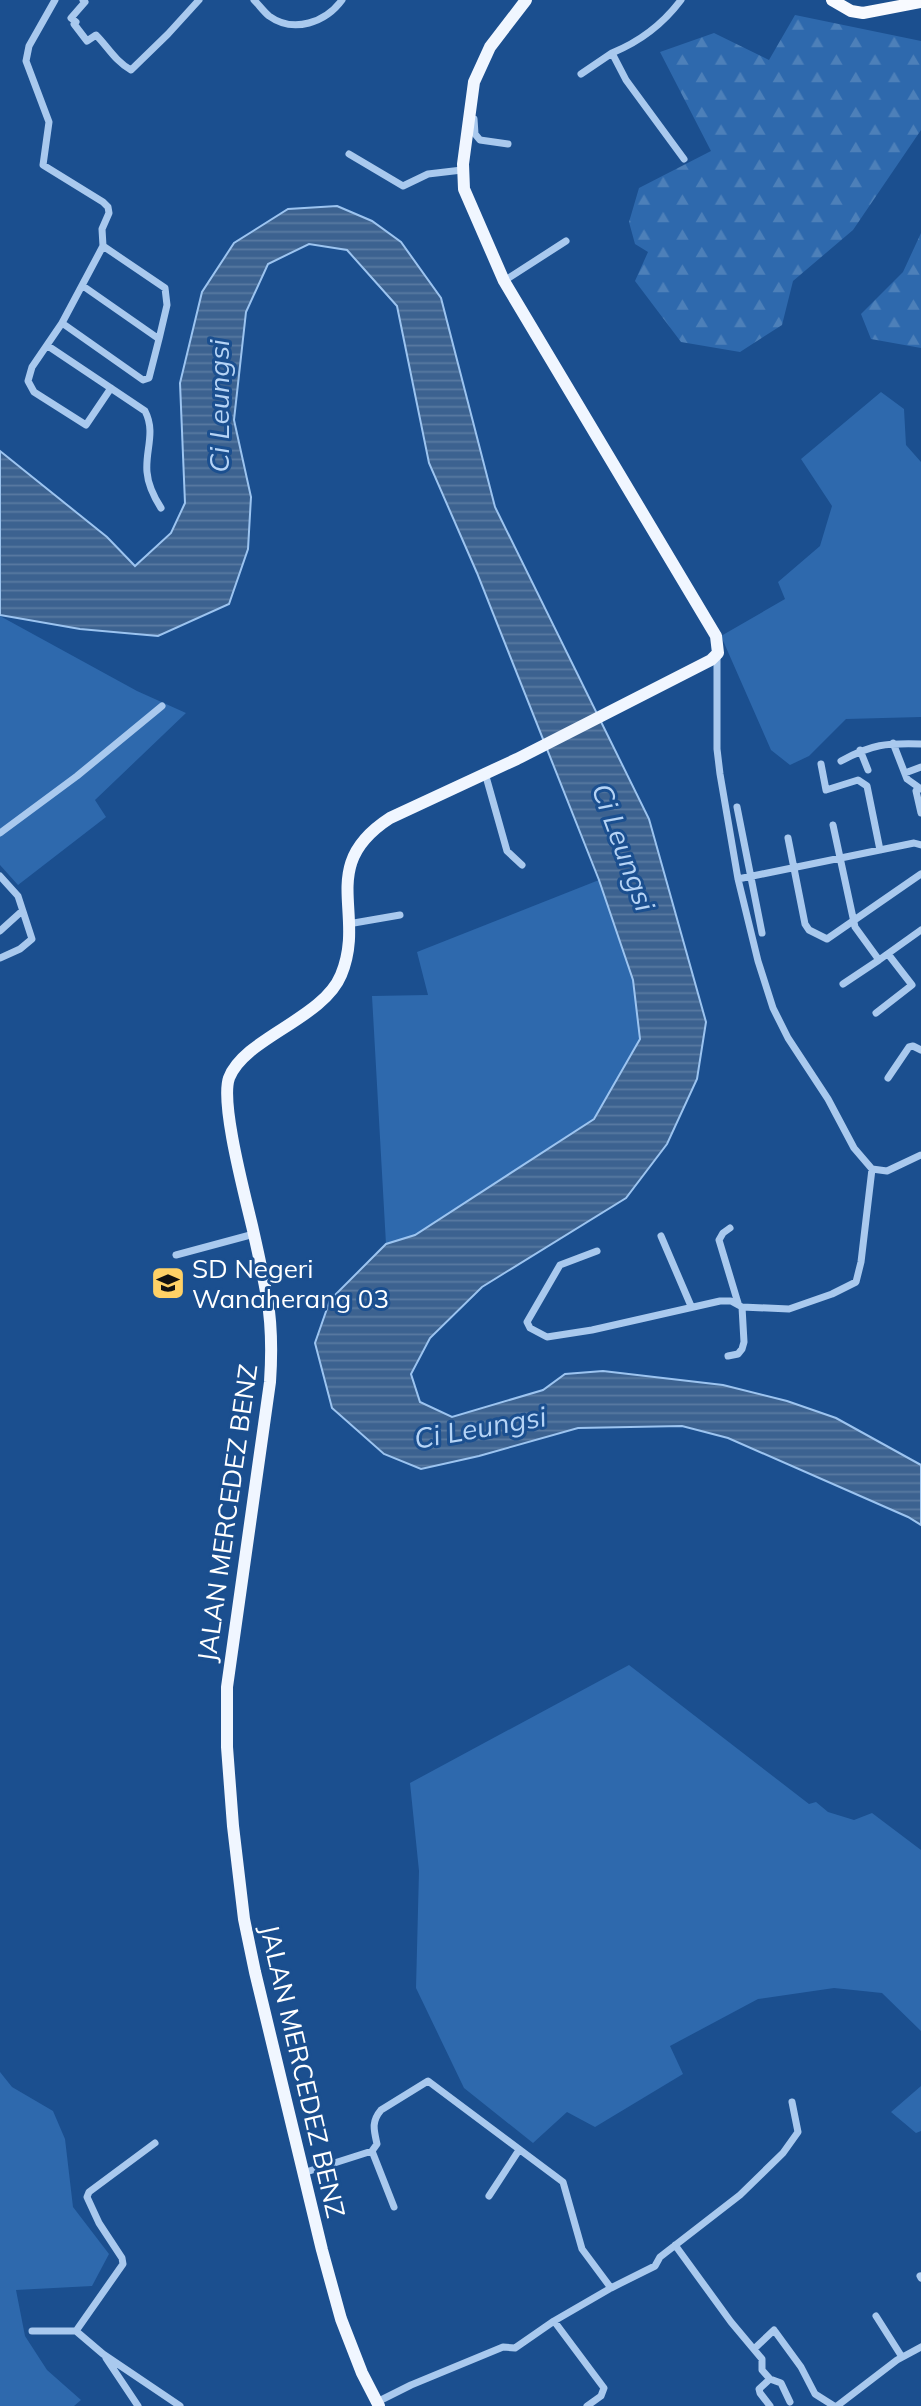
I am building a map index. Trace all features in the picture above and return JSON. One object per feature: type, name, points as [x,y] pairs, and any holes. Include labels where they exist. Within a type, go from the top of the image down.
[{"type":"highway","points":[[832,0],[851,11],[863,13],[921,2]]},
{"type":"main road","points":[[526,0],[489,47],[479,66],[468,114],[464,189],[504,281],[716,636],[718,653]]},
{"type":"main road","name":"JALAN MERCEDEZ BENZ","points":[[378,2404],[362,2373],[341,2319],[303,2173],[244,1919],[233,1826],[227,1747],[227,1688],[270,1382],[270,1323],[233,1141],[227,1091],[229,1079],[244,1057],[323,1000],[333,989],[346,958],[349,865],[362,841],[375,828],[390,818],[517,759],[711,660],[718,653]]},
{"type":"street","points":[[55,0],[29,46],[26,61],[49,122],[43,165],[108,207],[108,213],[102,229],[103,246],[62,323],[28,377],[34,392],[86,425],[111,388]]},
{"type":"street","points":[[83,0],[85,2],[71,18],[76,22],[74,24],[86,41],[96,35],[108,47],[112,56],[129,70],[134,69],[199,0]]},
{"type":"street","points":[[254,0],[270,17],[301,25],[316,22],[331,13],[342,0]]},
{"type":"street","points":[[582,74],[651,31],[681,0]]},
{"type":"street","points":[[612,53],[626,80],[684,159]]},
{"type":"street","points":[[468,114],[474,119],[475,134],[480,140],[508,144]]},
{"type":"street","points":[[349,154],[403,186],[428,174],[463,170]]},
{"type":"street","points":[[504,281],[566,242]]},
{"type":"street","points":[[62,323],[143,380],[149,378],[167,305],[165,288],[103,246]]},
{"type":"street","points":[[83,286],[159,338]]},
{"type":"street","points":[[48,346],[145,411],[151,444],[147,471],[151,491],[161,508]]},
{"type":"street","points":[[718,653],[717,749],[738,879],[758,961],[779,1020],[813,1079],[828,1099],[854,1148],[872,1169],[887,1171],[921,1154]]},
{"type":"street","points":[[0,833],[77,776],[162,706]]},
{"type":"street","points":[[893,743],[905,773],[919,790],[921,813]]},
{"type":"street","points":[[841,761],[867,747],[893,743],[921,744]]},
{"type":"street","points":[[860,750],[868,769]]},
{"type":"street","points":[[821,764],[826,790],[858,780],[867,786],[880,850]]},
{"type":"street","points":[[905,773],[921,767]]},
{"type":"street","points":[[485,774],[507,851],[522,865]]},
{"type":"street","points":[[737,807],[762,933]]},
{"type":"street","points":[[834,825],[853,922],[879,960]]},
{"type":"street","points":[[788,838],[805,924],[809,930],[827,939],[921,874]]},
{"type":"street","points":[[738,879],[920,843]]},
{"type":"street","points":[[0,876],[18,896],[32,939],[20,949],[0,958]]},
{"type":"street","points":[[0,931],[22,911]]},
{"type":"street","points":[[348,924],[400,915]]},
{"type":"street","points":[[844,984],[921,930]]},
{"type":"street","points":[[876,1013],[912,985],[888,954]]},
{"type":"street","points":[[888,1078],[909,1047],[921,1050]]},
{"type":"street","points":[[597,1251],[561,1265],[527,1322],[530,1328],[547,1337],[720,1301],[789,1308],[853,1285],[858,1277],[872,1169]]},
{"type":"street","points":[[728,1356],[738,1354],[743,1346],[740,1305],[719,1240],[730,1228]]},
{"type":"street","points":[[176,1255],[254,1234]]},
{"type":"street","points":[[661,1236],[691,1306]]},
{"type":"street","points":[[303,2173],[372,2151],[377,2144],[372,2125],[376,2116],[381,2110],[428,2081],[563,2182],[582,2249],[611,2288]]},
{"type":"street","points":[[378,2404],[411,2385],[503,2347],[515,2348],[554,2321],[655,2266],[659,2258],[740,2195],[783,2153],[798,2132],[792,2102]]},
{"type":"street","points":[[76,2331],[123,2264],[122,2258],[99,2223],[87,2197],[89,2192],[155,2143]]},
{"type":"street","points":[[489,2196],[519,2150]]},
{"type":"street","points":[[372,2151],[394,2207]]},
{"type":"street","points":[[675,2245],[762,2359],[762,2371],[770,2379],[780,2383],[790,2402]]},
{"type":"street","points":[[876,2315],[902,2357]]},
{"type":"street","points":[[554,2321],[604,2388],[601,2396],[587,2406]]},
{"type":"street","points":[[754,2349],[774,2330],[802,2367],[815,2394],[835,2406],[902,2357],[921,2347]]},
{"type":"street","points":[[32,2331],[76,2331],[174,2405]]},
{"type":"street","points":[[103,2354],[138,2406]]},
{"type":"street","points":[[770,2379],[760,2389],[770,2406]]},
{"type":"green space","points":[[795,15],[921,41],[921,130],[853,230],[793,281],[782,325],[740,352],[681,342],[635,281],[648,252],[635,244],[629,222],[639,188],[711,151],[660,52],[714,33],[769,60]]},
{"type":"green space","points":[[921,233],[921,348],[871,339],[861,314],[903,272]]},
{"type":"green space","points":[[881,392],[904,409],[906,445],[921,462],[921,717],[846,719],[809,756],[790,765],[771,750],[721,636],[785,599],[778,582],[820,546],[832,506],[801,459]]},
{"type":"green space","points":[[0,616],[137,691],[186,713],[95,800],[106,817],[18,885],[0,865]]},
{"type":"green space","points":[[599,880],[633,980],[640,1039],[594,1118],[415,1235],[386,1244],[372,996],[428,995],[417,952]]},
{"type":"green space","points":[[629,1665],[809,1804],[816,1802],[828,1812],[854,1820],[872,1813],[921,1850],[921,2031],[882,1993],[834,1988],[758,1999],[670,2046],[683,2074],[595,2127],[567,2112],[533,2143],[464,2088],[416,1988],[419,1871],[410,1783]]},
{"type":"green space","points":[[0,2072],[12,2087],[53,2111],[65,2139],[73,2207],[109,2254],[92,2286],[16,2290],[25,2336],[47,2370],[81,2400],[74,2406],[0,2406]]},
{"type":"green space","points":[[921,2086],[921,2131],[916,2133],[891,2112]]},
{"type":"water","name":"Ci Leungsi","points":[[337,206],[372,221],[401,242],[441,298],[495,507],[649,819],[706,1022],[697,1079],[667,1144],[626,1198],[482,1287],[430,1338],[411,1374],[420,1402],[452,1417],[543,1390],[565,1374],[603,1371],[723,1385],[787,1401],[836,1418],[921,1465],[921,1525],[728,1438],[682,1426],[578,1428],[421,1469],[384,1454],[332,1408],[315,1343],[330,1300],[386,1244],[415,1235],[594,1119],[640,1039],[633,980],[599,880],[477,573],[429,463],[397,306],[347,250],[309,244],[268,264],[246,312],[234,420],[251,497],[248,549],[229,604],[158,636],[80,629],[0,615],[0,451],[107,537],[135,566],[171,533],[185,503],[180,383],[202,292],[234,243],[288,209]]},
{"type":"place","name":"SD Negeri Wanaherang 03","points":[[168,1283]]}]
